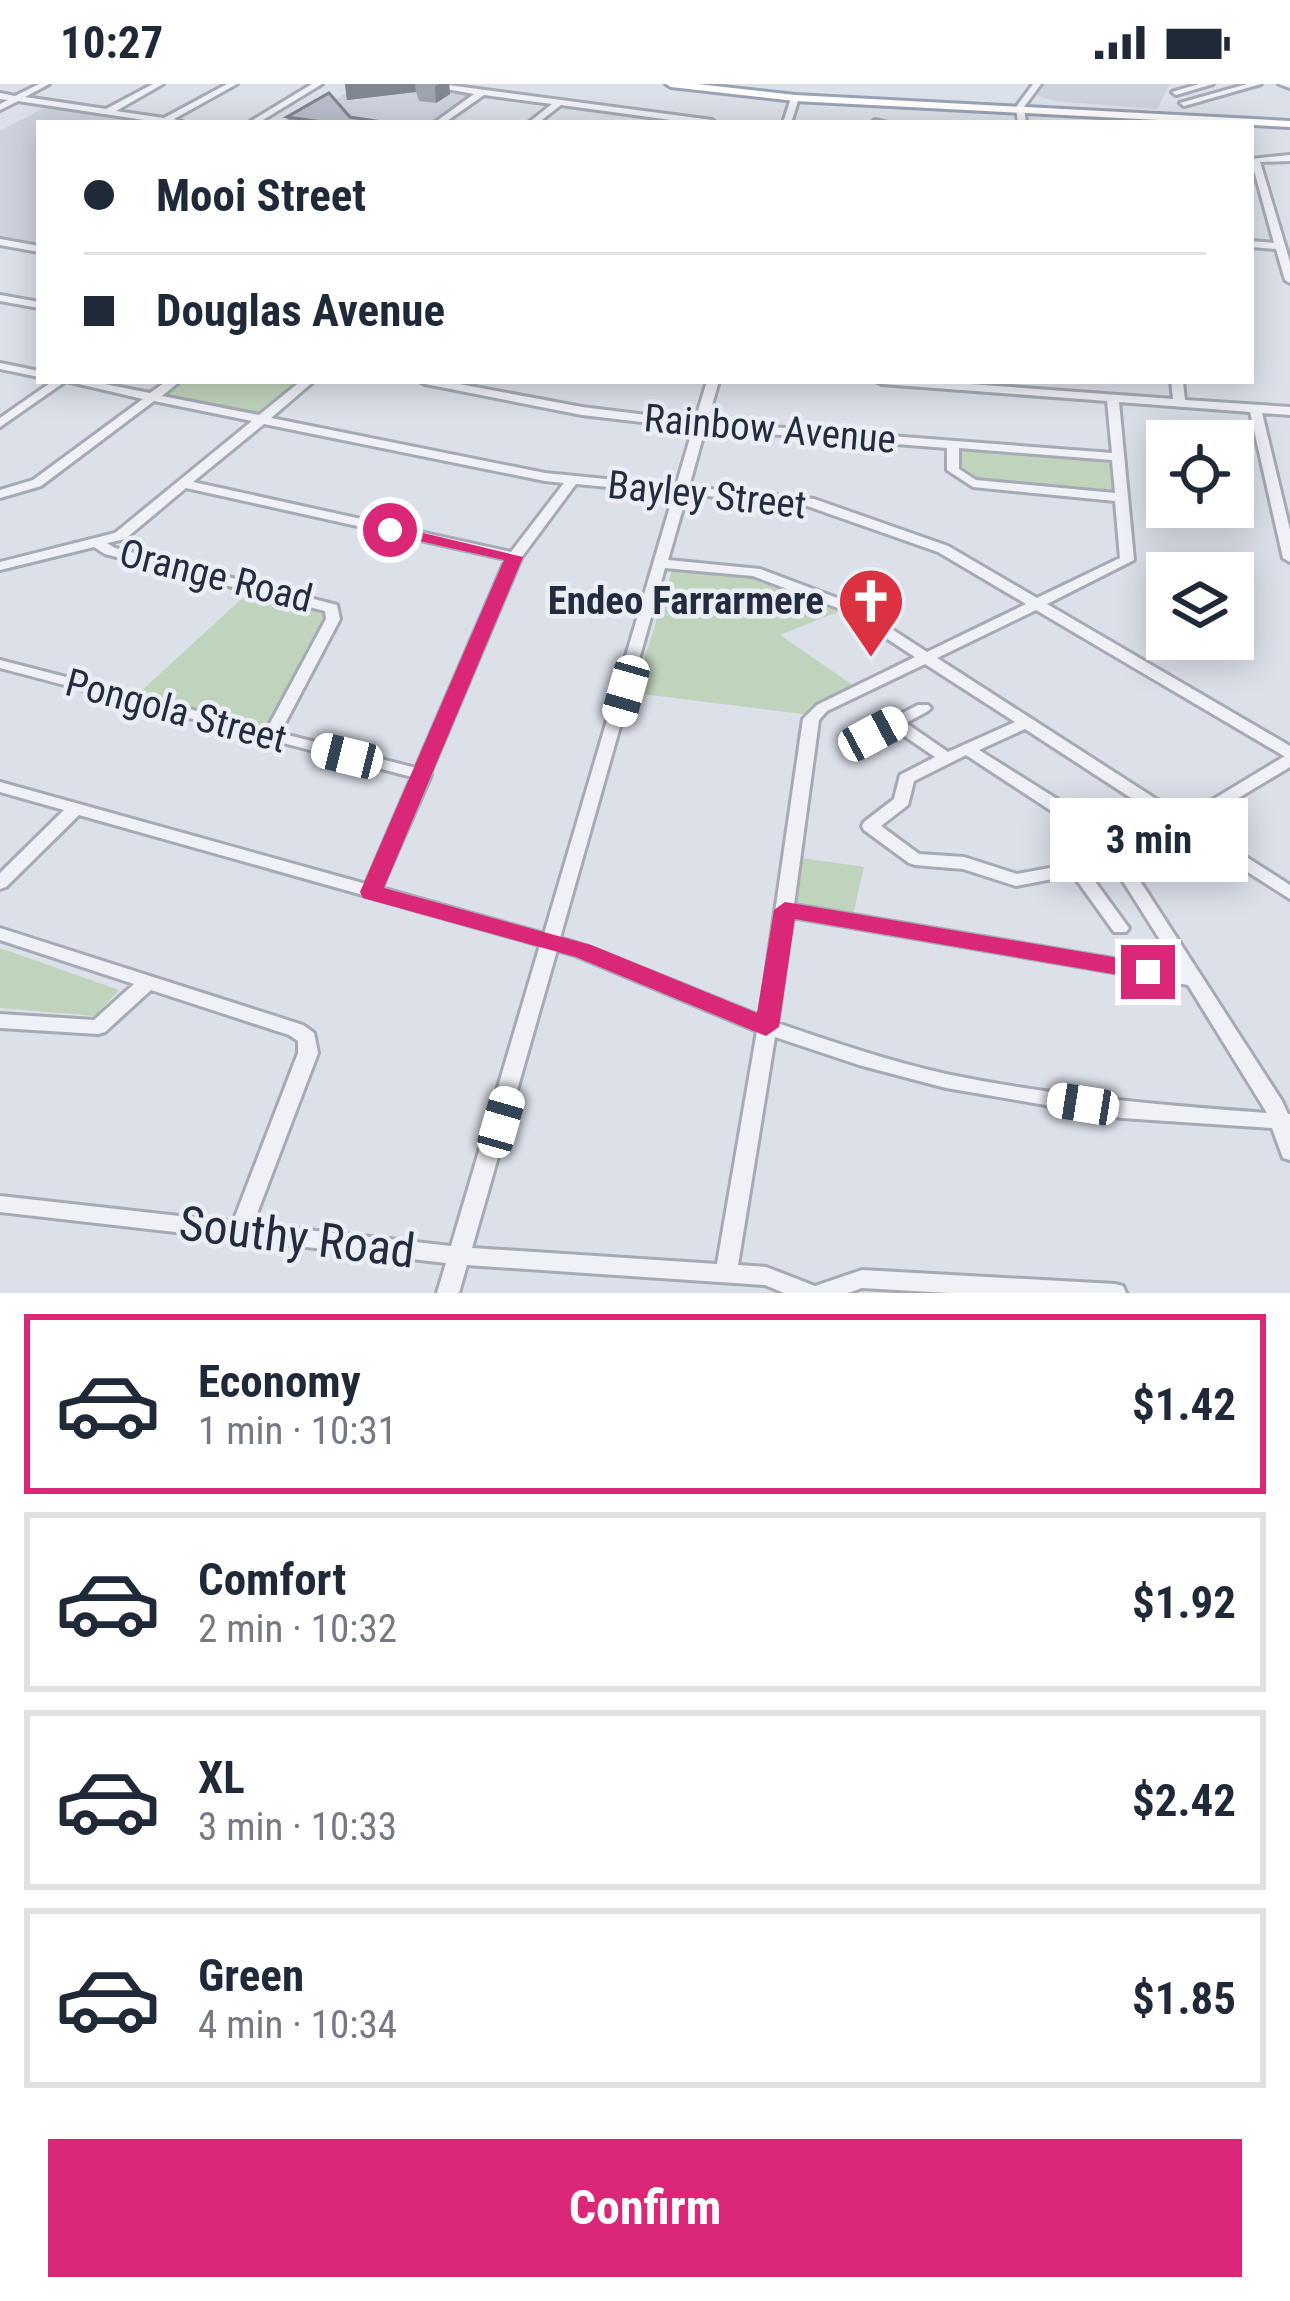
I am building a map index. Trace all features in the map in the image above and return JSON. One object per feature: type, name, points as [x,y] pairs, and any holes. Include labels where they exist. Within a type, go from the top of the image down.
[{"type":"main road","points":[[671,84],[795,98],[984,106],[1012,102],[1032,90],[1036,103],[1064,111]]},
{"type":"main road","points":[[707,84],[984,106],[1021,116],[1064,111],[1234,120]]},
{"type":"main road","points":[[1254,121],[1290,123]]},
{"type":"street","points":[[0,107],[45,84]]},
{"type":"street","points":[[106,112],[159,84]]},
{"type":"street","points":[[168,120],[233,84]]},
{"type":"street","points":[[257,120],[318,84]]},
{"type":"street","points":[[422,84],[486,88],[688,120],[701,109]]},
{"type":"street","points":[[1176,92],[1209,84]]},
{"type":"street","points":[[1184,103],[1258,84]]},
{"type":"street","points":[[438,120],[486,88]]},
{"type":"street","points":[[1021,116],[1032,90]]},
{"type":"street","points":[[0,96],[159,120]]},
{"type":"street","points":[[788,120],[795,98]]},
{"type":"street","points":[[536,120],[559,103]]},
{"type":"street","points":[[623,120],[632,112]]},
{"type":"street","points":[[1290,158],[1254,158],[1290,280]]},
{"type":"street","points":[[0,242],[36,248]]},
{"type":"street","points":[[1254,244],[1280,246]]},
{"type":"street","points":[[0,298],[36,304]]},
{"type":"street","points":[[0,366],[36,373]]},
{"type":"street","points":[[0,423],[57,384]]},
{"type":"street","name":"Bayley Street","points":[[87,384],[572,481],[821,506],[944,549],[1290,756]]},
{"type":"street","points":[[0,494],[37,483],[170,384]]},
{"type":"street","points":[[0,566],[119,536],[304,384]]},
{"type":"street","name":"Rainbow Avenue","points":[[440,384],[589,412],[700,425],[1119,457]]},
{"type":"street","points":[[448,1293],[712,384]]},
{"type":"street","points":[[967,384],[1290,411]]},
{"type":"street","points":[[1177,384],[1179,402]]},
{"type":"street","points":[[726,1272],[811,719],[822,708],[1126,560],[1113,398]]},
{"type":"street","points":[[1255,408],[1290,558]]},
{"type":"street","points":[[953,445],[953,470],[973,483],[1123,498]]},
{"type":"street","points":[[1270,471],[1290,473]]},
{"type":"street","points":[[371,892],[514,557],[572,481]]},
{"type":"street","points":[[184,484],[514,557]]},
{"type":"street","name":"Orange Road","points":[[99,544],[110,551],[332,608],[334,619],[271,736]]},
{"type":"street","points":[[662,564],[771,577],[838,602],[1290,893]]},
{"type":"street","name":"Pongola Street","points":[[0,664],[423,775]]},
{"type":"street","points":[[873,734],[923,708]]},
{"type":"street","points":[[1022,719],[906,779],[902,801],[870,821],[873,830],[915,859],[958,862],[1016,880],[1077,869],[1120,928]]},
{"type":"street","points":[[895,723],[944,756]]},
{"type":"street","points":[[967,749],[1059,808]]},
{"type":"street","points":[[1290,756],[1125,860],[1123,870],[1286,1122],[1290,1153]]},
{"type":"street","points":[[0,787],[583,951],[766,1027],[946,1081],[1166,1116],[1286,1122]]},
{"type":"street","points":[[0,883],[75,809]]},
{"type":"street","points":[[785,910],[1193,980]]},
{"type":"street","points":[[0,934],[296,1030],[308,1038],[308,1053],[240,1230]]},
{"type":"street","points":[[0,1021],[98,1027],[147,983]]},
{"type":"street","name":"Southy Road","points":[[0,1204],[461,1256],[766,1276],[807,1293]]},
{"type":"street","points":[[822,1293],[862,1280],[1114,1293]]},
{"type":"shaded area","points":[[360,84],[409,84],[475,93],[434,120],[303,120]]},
{"type":"shaded area","points":[[1043,84],[1170,84],[1157,109],[1054,101],[1034,94]]},
{"type":"shaded area","points":[[46,107],[132,120],[36,120],[36,245],[0,239],[0,131]]},
{"type":"green space","points":[[179,384],[299,384],[262,414],[166,394]]},
{"type":"green space","points":[[957,448],[1113,462],[1119,496],[1015,490],[976,482],[961,469]]},
{"type":"green space","points":[[672,570],[759,577],[845,609],[780,635],[857,688],[810,715],[634,693]]},
{"type":"green space","points":[[250,591],[327,611],[267,726],[138,694]]},
{"type":"green space","points":[[802,858],[864,867],[852,919],[818,914],[797,903],[792,895]]},
{"type":"green space","points":[[0,948],[119,990],[95,1016],[0,1008]]},
{"type":"building","points":[[329,93],[350,117],[369,120],[308,120],[287,117]]},
{"type":"place","name":"Endeo Farrarmere","points":[[871,660]]},
{"type":"route","points":[[390,530],[514,557],[371,892],[583,951],[766,1027],[785,910],[1148,972]]}]
